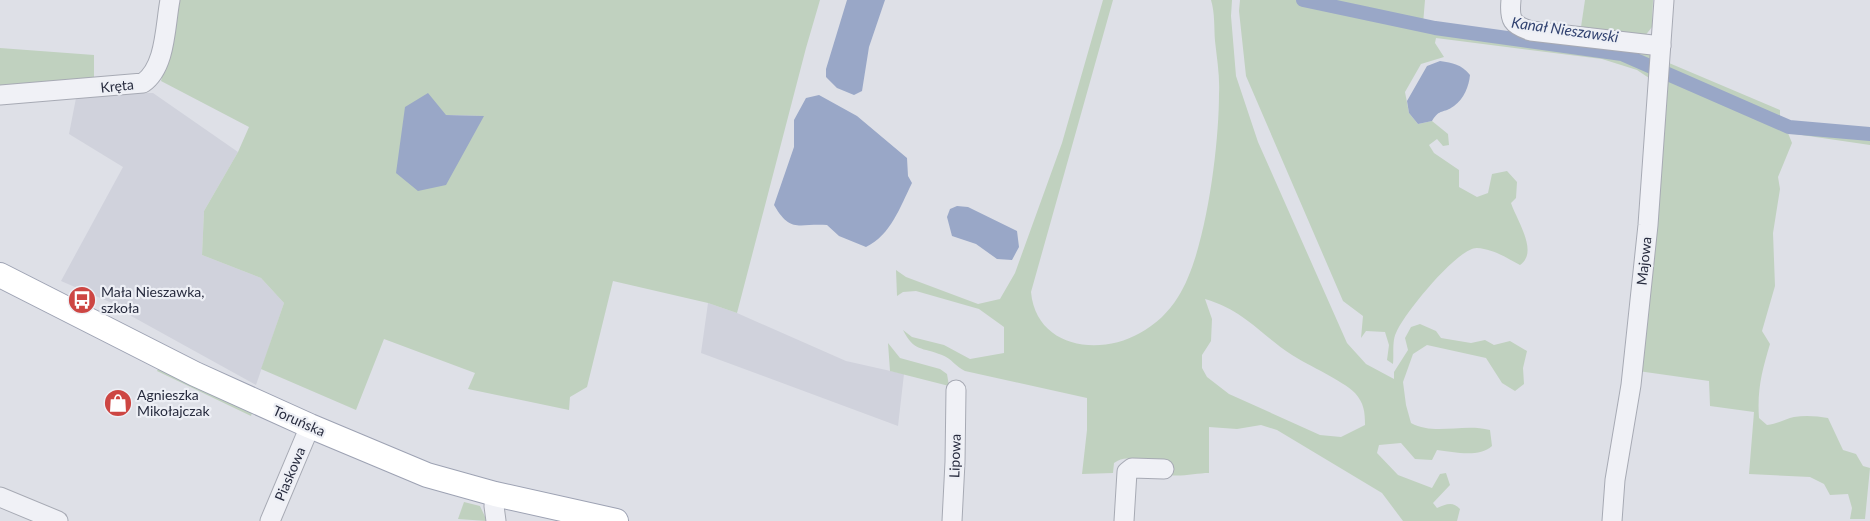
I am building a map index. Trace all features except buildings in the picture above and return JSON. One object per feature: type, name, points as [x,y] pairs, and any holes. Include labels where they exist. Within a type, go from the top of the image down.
[{"type":"main road","name":"Toruńska","points":[[0,275],[195,374],[427,476],[495,494],[616,521]]},
{"type":"street","name":"Kręta","points":[[0,94],[144,83],[152,77],[160,58],[170,0]]},
{"type":"street","points":[[1511,0],[1510,14],[1519,27],[1660,63]]},
{"type":"street","name":"Majowa","points":[[1612,521],[1615,480],[1631,384],[1648,225],[1664,0]]},
{"type":"street","name":"Lipowa","points":[[952,521],[956,390]]},
{"type":"street","name":"Piaskowa","points":[[270,521],[310,426]]},
{"type":"street","points":[[1124,521],[1127,472],[1132,468],[1164,469]]},
{"type":"street","points":[[495,494],[496,521]]},
{"type":"street","points":[[0,497],[58,521]]},
{"type":"shaded area","points":[[77,93],[153,93],[238,152],[204,211],[202,255],[261,278],[284,303],[256,385],[124,312],[112,303],[61,281],[123,167],[69,134]]},
{"type":"shaded area","points":[[708,303],[737,313],[846,361],[904,374],[898,426],[701,353]]},
{"type":"green space","points":[[179,0],[820,0],[737,313],[708,303],[613,281],[587,387],[570,397],[569,410],[468,389],[475,373],[384,339],[356,410],[261,369],[284,303],[261,278],[202,255],[204,211],[238,152],[249,127],[161,81],[172,43]],"holes":[[[446,115],[483,116],[396,173]]]},
{"type":"green space","points":[[1103,0],[1113,0],[1031,292],[1035,311],[1044,325],[1057,335],[1072,342],[1088,345],[1106,344],[1123,340],[1151,326],[1170,308],[1188,278],[1196,254],[1209,199],[1217,142],[1219,75],[1211,0],[1232,0],[1231,16],[1236,76],[1258,142],[1347,343],[1366,364],[1394,379],[1394,372],[1408,350],[1405,338],[1411,327],[1420,324],[1436,331],[1441,338],[1471,343],[1485,340],[1494,345],[1510,341],[1527,351],[1523,368],[1524,384],[1515,391],[1502,383],[1486,358],[1427,345],[1413,354],[1403,382],[1411,423],[1430,429],[1480,428],[1490,430],[1492,446],[1487,450],[1473,453],[1437,450],[1432,460],[1415,459],[1401,443],[1379,445],[1377,453],[1398,475],[1432,488],[1440,474],[1446,473],[1450,485],[1433,503],[1437,508],[1449,504],[1457,506],[1460,509],[1457,521],[1403,521],[1382,493],[1277,430],[1261,425],[1237,429],[1209,427],[1209,473],[1169,475],[1142,462],[1128,458],[1114,463],[1113,473],[1082,474],[1087,430],[1087,398],[965,371],[945,356],[919,348],[911,342],[903,330],[912,337],[944,345],[970,359],[1004,353],[1004,327],[979,309],[916,291],[903,292],[897,296],[896,270],[906,277],[978,304],[1000,299],[1015,273],[1062,143]],"holes":[[[1205,299],[1242,316],[1292,355],[1349,388],[1355,393],[1362,404],[1365,425],[1341,437],[1320,435],[1229,394],[1207,377],[1202,368],[1202,355],[1211,341],[1212,319]]]},
{"type":"green space","points":[[1240,0],[1425,0],[1423,24],[1648,50],[1654,55],[1652,80],[1637,70],[1602,59],[1436,38],[1435,43],[1444,57],[1421,64],[1405,92],[1409,113],[1418,124],[1432,121],[1448,134],[1449,145],[1443,146],[1437,139],[1429,145],[1434,153],[1459,170],[1459,187],[1477,197],[1488,193],[1492,174],[1507,171],[1517,182],[1516,198],[1511,203],[1525,236],[1527,252],[1525,259],[1520,265],[1494,252],[1477,248],[1457,258],[1432,283],[1401,324],[1394,340],[1393,364],[1387,360],[1389,345],[1385,332],[1366,331],[1361,338],[1363,316],[1343,301],[1246,76],[1239,11]]},
{"type":"green space","points":[[1585,0],[1653,0],[1652,27],[1644,37],[1581,27]]},
{"type":"green space","points":[[0,48],[94,55],[94,79],[0,90]]},
{"type":"green space","points":[[1669,63],[1780,110],[1780,120],[1870,130],[1870,145],[1788,133],[1792,143],[1778,177],[1780,189],[1773,233],[1775,286],[1762,331],[1770,344],[1761,380],[1759,398],[1759,418],[1767,425],[1798,416],[1828,418],[1843,450],[1856,454],[1863,466],[1870,468],[1865,519],[1850,519],[1852,508],[1848,494],[1830,495],[1824,484],[1810,477],[1749,474],[1754,412],[1710,406],[1709,381],[1638,371]]},
{"type":"green space","points":[[888,343],[900,358],[940,369],[947,374],[949,386],[890,371]]},
{"type":"green space","points":[[158,369],[252,413],[251,416],[157,371]]},
{"type":"green space","points":[[464,502],[480,506],[487,521],[458,519]]},
{"type":"water","points":[[847,0],[885,0],[869,47],[862,91],[854,95],[837,88],[826,77],[826,69]]},
{"type":"water","points":[[1440,61],[1449,62],[1467,71],[1470,75],[1467,88],[1461,100],[1454,106],[1440,113],[1432,121],[1418,124],[1409,113],[1407,101],[1427,66]]},
{"type":"water","points":[[428,93],[446,115],[484,116],[446,185],[418,191],[396,173],[405,107]]},
{"type":"water","points":[[819,95],[857,116],[907,158],[908,176],[912,183],[899,211],[888,228],[875,242],[866,247],[839,236],[827,225],[791,224],[785,220],[774,205],[794,147],[794,120],[806,98]]},
{"type":"water","points":[[957,206],[968,207],[1017,231],[1019,247],[1012,260],[997,259],[976,244],[952,236],[947,217],[950,209]]},
{"type":"waterway","name":"Kanał Nieszawski","points":[[1303,0],[1435,28],[1622,54],[1789,127],[1870,134]]},
{"type":"place","name":"Mała Nieszawka, szkoła","points":[[82,300]]},
{"type":"place","name":"Agnieszka Mikołajczak","points":[[118,403]]}]
